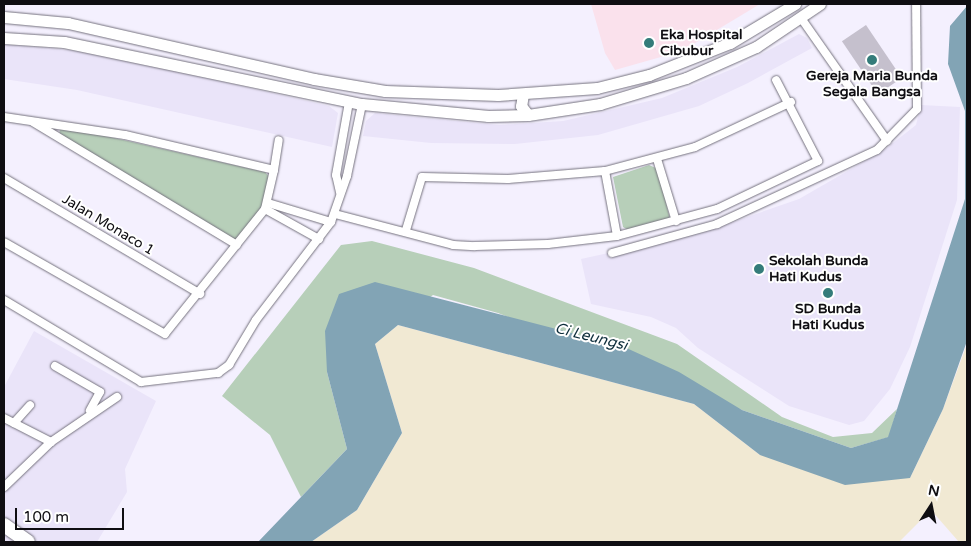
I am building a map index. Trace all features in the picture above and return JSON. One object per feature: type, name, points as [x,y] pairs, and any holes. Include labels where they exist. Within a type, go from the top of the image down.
[{"type":"highway","points":[[4,525],[28,542]]},
{"type":"street","points":[[4,17],[68,23],[314,79],[385,91],[498,95],[597,88],[649,75],[730,42],[795,4]]},
{"type":"street","points":[[4,38],[64,42],[362,104],[500,116],[528,115],[600,104],[686,78],[756,47],[820,4]]},
{"type":"street","points":[[612,253],[717,224],[869,154],[887,141],[912,118],[918,106],[916,4]]},
{"type":"street","points":[[801,18],[887,141]]},
{"type":"street","points":[[64,42],[46,32],[53,24],[68,23]]},
{"type":"street","points":[[335,214],[406,230],[462,246],[548,244],[617,236],[676,221],[747,198],[818,161],[791,102],[776,80]]},
{"type":"street","points":[[523,94],[521,106],[528,115]]},
{"type":"street","points":[[498,95],[507,105],[500,116]]},
{"type":"street","points":[[340,192],[336,175],[349,102]]},
{"type":"street","points":[[406,230],[422,177],[532,179],[605,171],[658,159],[736,130],[791,102]]},
{"type":"street","points":[[4,300],[141,382],[208,376],[228,365],[256,320],[331,222],[335,214],[353,149],[362,104]]},
{"type":"street","points":[[4,117],[125,135],[274,170]]},
{"type":"street","points":[[30,120],[237,245]]},
{"type":"street","points":[[4,242],[161,333],[168,332],[200,294],[266,206],[279,140]]},
{"type":"street","points":[[341,147],[353,149]]},
{"type":"street","points":[[658,159],[676,221]]},
{"type":"street","points":[[605,171],[617,236]]},
{"type":"street","name":"Jalan Monaco 1","points":[[4,178],[200,294]]},
{"type":"street","points":[[266,206],[331,222]]},
{"type":"street","points":[[266,206],[319,239]]},
{"type":"street","points":[[4,487],[48,440],[94,407],[100,392],[55,366]]},
{"type":"street","points":[[48,440],[117,397]]},
{"type":"street","points":[[14,423],[30,405]]},
{"type":"street","points":[[4,418],[48,440]]},
{"type":"shaded area","name":"Eka Hospital Cibubur","points":[[591,4],[760,4],[682,51],[615,70],[605,53]]},
{"type":"shaded area","points":[[799,34],[807,38],[812,48],[748,83],[699,106],[598,135],[515,144],[431,143],[363,136],[366,121],[375,113],[499,125],[563,121],[662,98],[737,67]]},
{"type":"shaded area","points":[[4,44],[70,50],[150,65],[329,106],[338,113],[332,147],[77,90],[4,79]]},
{"type":"shaded area","name":"Sekolah Bunda Hati Kudus","points":[[921,105],[960,107],[957,200],[910,347],[890,389],[864,421],[849,425],[789,406],[698,348],[676,328],[651,317],[591,304],[581,259],[704,232],[799,199],[884,150],[916,125]]},
{"type":"shaded area","points":[[398,325],[694,404],[760,455],[910,478],[943,409],[967,344],[967,542],[959,542],[931,510],[899,542],[311,542],[357,510],[402,433],[375,344]]},
{"type":"shaded area","points":[[34,331],[156,401],[125,469],[127,492],[97,542],[4,542],[4,387]]},
{"type":"green space","points":[[66,127],[265,172],[271,179],[267,200],[236,241],[59,137],[60,128]]},
{"type":"green space","points":[[649,165],[658,169],[670,219],[628,230],[623,227],[613,177]]},
{"type":"green space","points":[[372,241],[474,268],[677,344],[782,417],[833,437],[872,433],[897,409],[889,437],[851,448],[742,410],[498,313],[433,295],[327,372],[347,449],[301,497],[270,435],[222,396],[341,245]]},
{"type":"water","points":[[967,6],[967,341],[943,409],[910,478],[845,485],[760,455],[694,404],[398,325],[375,344],[402,433],[357,510],[311,542],[258,542],[347,449],[327,372],[325,331],[339,294],[375,282],[622,346],[679,372],[742,410],[851,448],[888,437],[965,199],[965,111],[948,64],[950,26]]},
{"type":"building","name":"Gereja Maria Bunda Segala Bangsa","points":[[866,25],[902,78],[878,94],[842,41]]},
{"type":"place","name":"Eka Hospital Cibubur","points":[[649,43]]},
{"type":"place","name":"Gereja Maria Bunda Segala Bangsa","points":[[872,60]]},
{"type":"place","name":"Sekolah Bunda Hati Kudus","points":[[759,269]]},
{"type":"place","name":"SD Bunda Hati Kudus","points":[[828,293]]},
{"type":"water label","name":"Ci Leungsi","points":[[591,337]]}]
